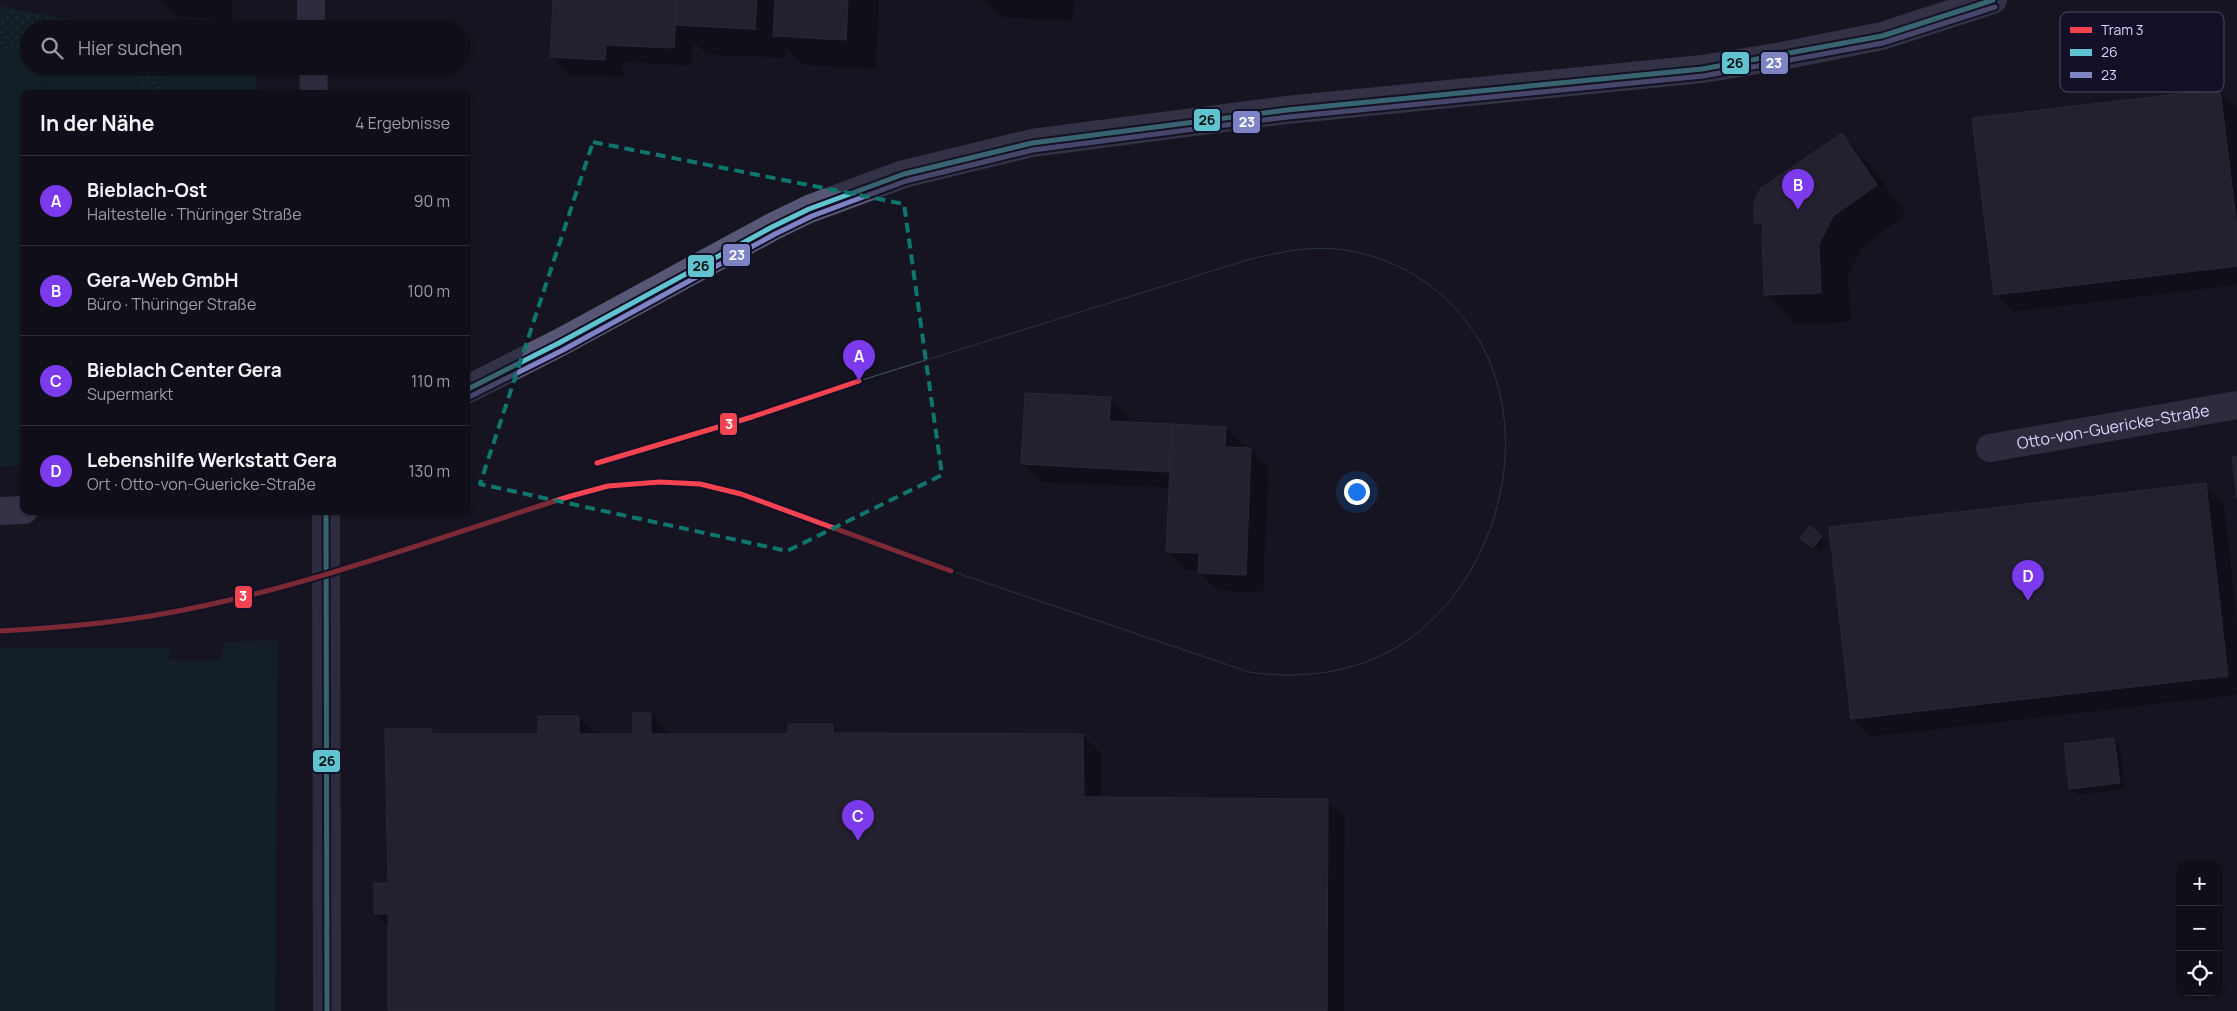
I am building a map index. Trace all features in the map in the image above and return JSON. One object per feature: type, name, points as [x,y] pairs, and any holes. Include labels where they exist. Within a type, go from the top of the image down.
[{"type":"main road","points":[[470,388],[560,343],[772,227],[810,209],[904,174],[1032,143],[1287,110],[1702,69],[1782,56],[1882,36],[1993,0]]},
{"type":"main road","points":[[0,511],[20,510]]},
{"type":"street","points":[[311,0],[311,20]]},
{"type":"street","points":[[313,75],[314,90]]},
{"type":"street","name":"Otto-von-Guericke-Straße","points":[[1990,448],[2237,405]]},
{"type":"street","points":[[326,515],[327,1011]]},
{"type":"highlighted area","points":[[593,142],[904,204],[942,475],[787,551],[480,484]]},
{"type":"green space","points":[[0,6],[69,20],[20,20],[20,75],[256,75],[257,90],[20,90],[20,465],[0,467]]},
{"type":"green space","points":[[3,10],[74,20],[20,20],[20,55],[0,49],[0,17]]},
{"type":"green space","points":[[120,75],[172,75],[157,89]]},
{"type":"green space","points":[[278,640],[275,1011],[0,1011],[0,648],[169,648],[169,660],[221,660],[224,642]]},
{"type":"building","points":[[553,0],[677,0],[674,48],[606,45],[605,60],[550,57]]},
{"type":"building","points":[[677,0],[757,0],[755,29],[675,25]]},
{"type":"building","points":[[775,0],[848,0],[846,40],[773,36]]},
{"type":"building","points":[[2194,92],[2220,92],[2237,228],[2237,266],[1994,295],[1972,118]]},
{"type":"building","points":[[1842,133],[1877,185],[1833,216],[1819,244],[1821,293],[1764,295],[1762,223],[1754,223],[1754,203],[1761,188]]},
{"type":"building","points":[[1025,393],[1111,397],[1109,421],[1172,424],[1169,472],[1021,464]]},
{"type":"building","points":[[1172,424],[1226,427],[1225,447],[1251,448],[1246,575],[1198,573],[1199,553],[1166,552]]},
{"type":"building","points":[[2237,456],[2237,499],[2232,457]]},
{"type":"building","points":[[2206,483],[2228,676],[1851,719],[1829,527]]},
{"type":"building","points":[[1810,526],[1822,536],[1813,548],[1800,538]]},
{"type":"building","points":[[633,713],[651,713],[651,734],[788,734],[788,724],[833,724],[833,733],[1083,734],[1084,797],[1328,799],[1327,1011],[388,1011],[388,914],[374,914],[374,883],[388,883],[385,729],[432,729],[432,734],[538,734],[538,716],[579,716],[579,734],[633,734]]},
{"type":"building","points":[[2114,738],[2120,783],[2069,789],[2064,744]]},
{"type":"tram line","points":[[859,381],[1247,260],[1285,252],[1324,248],[1363,254],[1389,262],[1413,274],[1436,290],[1446,299],[1476,336],[1496,378],[1505,423],[1504,471],[1494,517],[1476,561],[1450,600],[1417,633],[1399,646],[1358,664],[1315,674],[1293,675],[1249,672],[951,571]]},
{"type":"tram line","name":"3","points":[[597,463],[752,417],[859,381]]},
{"type":"tram line","name":"3","points":[[0,631],[109,622],[152,616],[223,602],[373,560],[571,496],[608,486],[660,482],[700,484],[741,494],[951,571]]},
{"type":"transit line","name":"26","points":[[470,388],[559,343],[772,227],[809,209],[904,174],[1032,143],[1287,110],[1702,69],[1882,36],[1993,0]]},
{"type":"transit line","name":"23","points":[[470,396],[563,350],[775,234],[812,216],[906,181],[1033,150],[1288,117],[1703,76],[1883,43],[1995,7]]},
{"type":"transit line","name":"26","points":[[326,515],[327,1011]]},
{"type":"place","name":"Gera-Web GmbH","points":[[1798,210]]},
{"type":"place","name":"Bieblach-Ost","points":[[859,381]]},
{"type":"place","name":"Lebenshilfe Werkstatt Gera","points":[[2028,601]]},
{"type":"place","name":"Bieblach Center Gera","points":[[858,841]]}]
